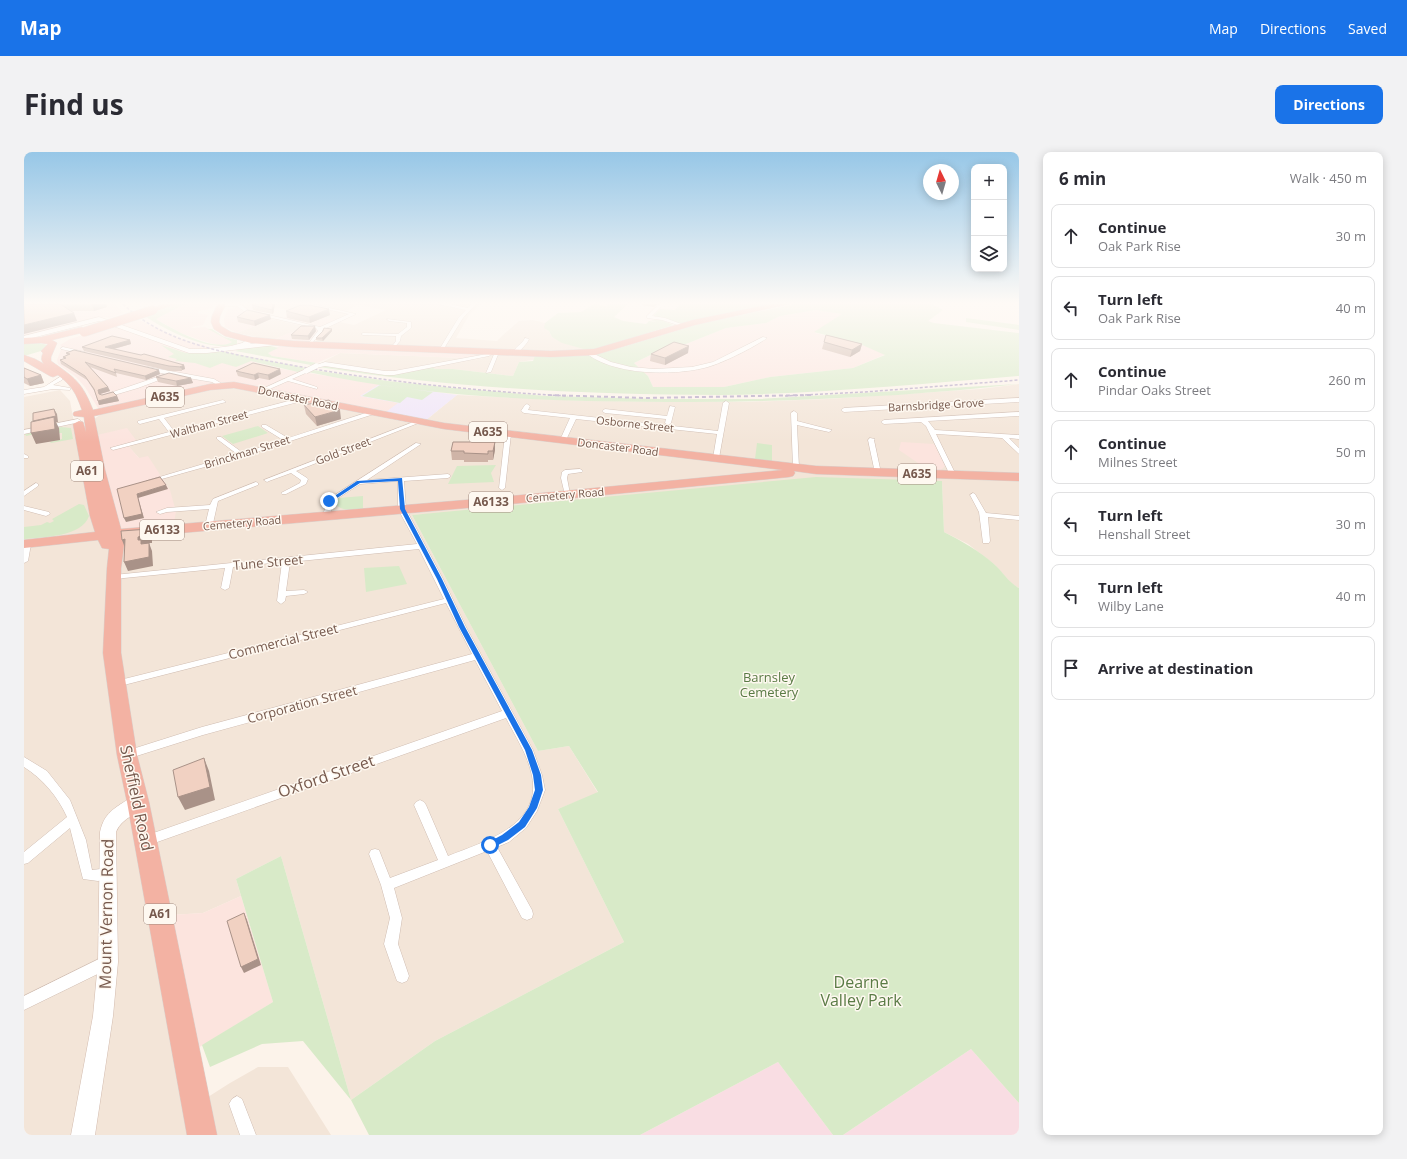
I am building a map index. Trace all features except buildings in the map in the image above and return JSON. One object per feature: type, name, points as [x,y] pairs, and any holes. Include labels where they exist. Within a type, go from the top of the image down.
[{"type":"highway","name":"A61","points":[[24,358],[46,350]]},
{"type":"highway","name":"Sheffield Road","points":[[50,350],[46,358],[47,362],[72,380],[79,389],[88,415],[99,470],[114,572],[112,653],[116,684],[127,755],[146,841],[180,1026],[202,1135]]},
{"type":"highway","points":[[438,350],[557,354],[588,353],[601,350]]},
{"type":"highway","name":"Sheffield Road","points":[[24,358],[32,360],[60,380],[88,415],[97,516],[109,535]]},
{"type":"highway","name":"Doncaster Road","points":[[209,384],[239,385],[418,422],[716,458],[782,470]]},
{"type":"highway","name":"A635","points":[[88,415],[209,384]]},
{"type":"highway","name":"A6133","points":[[782,470],[816,470]]},
{"type":"highway","name":"Cemetery Road","points":[[109,535],[567,494],[782,470]]},
{"type":"highway","name":"A635","points":[[816,470],[1019,477]]},
{"type":"highway","name":"A6133","points":[[54,540],[85,529],[97,516]]},
{"type":"highway","name":"A6133","points":[[26,544],[109,535]]},
{"type":"street","points":[[71,350],[88,354]]},
{"type":"street","points":[[186,350],[216,350]]},
{"type":"street","points":[[588,353],[608,364],[628,369],[654,371],[692,369],[707,366],[740,350]]},
{"type":"street","points":[[69,354],[76,351]]},
{"type":"street","points":[[263,390],[316,366],[325,364],[394,373],[489,355],[494,352]]},
{"type":"street","points":[[488,372],[494,352]]},
{"type":"street","name":"Doncaster Road","points":[[144,368],[209,384]]},
{"type":"street","points":[[103,396],[136,387],[170,374]]},
{"type":"street","points":[[287,379],[315,388]]},
{"type":"street","points":[[45,388],[60,380]]},
{"type":"street","points":[[24,392],[45,388],[68,389]]},
{"type":"street","name":"Waltham Street","points":[[113,448],[304,399]]},
{"type":"street","name":"Barnsbridge Grove","points":[[846,408],[853,410],[1019,400]]},
{"type":"street","points":[[140,422],[223,402]]},
{"type":"street","points":[[716,458],[726,403]]},
{"type":"street","name":"Osborne Street","points":[[527,406],[524,412],[721,433]]},
{"type":"street","points":[[666,427],[672,407]]},
{"type":"street","points":[[601,420],[606,409],[669,418]]},
{"type":"street","name":"Brinckman Street","points":[[141,483],[242,454],[372,413]]},
{"type":"street","points":[[782,470],[794,422],[794,413]]},
{"type":"street","points":[[884,422],[1019,414]]},
{"type":"street","points":[[24,432],[62,424],[88,415]]},
{"type":"street","points":[[160,417],[173,433]]},
{"type":"street","points":[[563,440],[574,417]]},
{"type":"street","points":[[923,420],[929,425],[933,432],[954,475]]},
{"type":"street","name":"Gold Street","points":[[267,480],[418,422]]},
{"type":"street","points":[[794,422],[829,430]]},
{"type":"street","points":[[264,426],[287,440]]},
{"type":"street","points":[[933,432],[1019,437]]},
{"type":"street","points":[[502,488],[508,434]]},
{"type":"street","points":[[1004,437],[1019,452]]},
{"type":"street","points":[[219,438],[242,454]]},
{"type":"street","points":[[872,439],[878,473]]},
{"type":"street","points":[[327,516],[329,501],[418,444]]},
{"type":"street","points":[[284,493],[303,484],[305,479],[292,471]]},
{"type":"street","points":[[567,494],[564,478],[565,472],[580,471]]},
{"type":"street","points":[[358,482],[448,476]]},
{"type":"street","points":[[387,885],[505,838],[522,825],[533,808],[539,790],[537,775],[528,750],[477,656],[402,509],[401,480]]},
{"type":"street","points":[[24,494],[36,484]]},
{"type":"street","points":[[209,526],[215,500],[256,484]]},
{"type":"street","points":[[973,495],[982,507],[986,541]]},
{"type":"street","points":[[160,512],[167,510],[213,507]]},
{"type":"street","points":[[24,508],[46,514]]},
{"type":"street","points":[[984,515],[1019,518]]},
{"type":"street","points":[[24,561],[26,544]]},
{"type":"street","name":"Tune Street","points":[[114,572],[230,566],[422,546]]},
{"type":"street","points":[[286,560],[281,598],[304,592]]},
{"type":"street","points":[[225,588],[230,566]]},
{"type":"street","name":"Commercial Street","points":[[116,684],[449,600]]},
{"type":"street","name":"Corporation Street","points":[[127,755],[202,731],[477,656]]},
{"type":"street","name":"Oxford Street","points":[[146,841],[508,713]]},
{"type":"street","points":[[24,761],[43,774],[66,803],[74,819],[87,875],[100,876],[109,873]]},
{"type":"street","name":"Mount Vernon Road","points":[[83,1135],[103,1016],[108,962],[107,914],[109,873],[107,850],[109,826],[117,816],[138,802]]},
{"type":"street","points":[[420,805],[445,863]]},
{"type":"street","points":[[24,859],[74,819]]},
{"type":"street","points":[[490,845],[527,914]]},
{"type":"street","points":[[374,854],[387,885],[396,918],[391,944],[402,976]]},
{"type":"street","points":[[24,1002],[108,962]]},
{"type":"street","points":[[237,1104],[248,1135]]},
{"type":"shaded area","points":[[61,350],[217,350],[282,369],[380,384],[361,396],[399,403],[386,412],[236,383],[224,382],[111,408],[98,408],[85,387],[76,377],[58,364],[57,360]]},
{"type":"shaded area","points":[[273,350],[390,350],[483,355],[462,358],[340,353],[317,363],[272,356],[268,353]]},
{"type":"shaded area","points":[[463,350],[591,351],[519,362],[513,376],[453,369],[435,369],[432,367],[395,371],[377,371],[323,362],[340,353],[462,358],[465,361],[484,358],[488,351]]},
{"type":"shaded area","points":[[661,350],[875,350],[886,354],[853,368],[770,377],[724,387],[653,387],[648,376],[634,363]]},
{"type":"shaded area","points":[[380,384],[457,395],[426,420],[386,412],[398,403],[360,396]]},
{"type":"shaded area","points":[[1019,384],[1019,588],[1012,584],[995,565],[968,544],[944,532],[942,481],[412,515],[538,751],[569,746],[598,793],[558,809],[624,942],[435,1041],[351,1100],[281,856],[236,879],[241,896],[203,913],[171,915],[208,1097],[258,1067],[288,1067],[331,1135],[24,1135],[24,397],[60,390],[70,401],[89,504],[139,458],[129,447],[97,435],[94,419],[103,413],[218,387],[240,387],[420,425],[457,395],[586,401],[747,402],[828,399],[980,389]]},
{"type":"shaded area","points":[[127,428],[136,440],[129,447],[139,458],[148,456],[170,490],[176,512],[173,527],[121,531],[109,493],[97,435]]},
{"type":"shaded area","points":[[901,442],[934,444],[945,466],[941,470],[923,470],[918,463],[899,450]]},
{"type":"shaded area","points":[[241,896],[273,1002],[198,1048],[170,915],[203,913]]},
{"type":"shaded area","points":[[971,1049],[1019,1103],[1019,1135],[843,1135]]},
{"type":"shaded area","points":[[778,1062],[833,1135],[640,1135]]},
{"type":"green space","points":[[24,350],[42,350],[41,351],[24,356]]},
{"type":"green space","points":[[168,350],[176,350],[186,353],[220,351],[306,368],[298,372],[251,361],[236,367],[222,363],[210,368],[195,363],[175,361],[177,359],[168,357],[174,354]]},
{"type":"green space","points":[[274,350],[268,353],[272,356],[317,363],[311,365],[235,351]]},
{"type":"green space","points":[[611,350],[661,350],[634,363],[648,376],[653,387],[724,387],[770,377],[853,368],[885,355],[873,350],[1019,350],[1019,376],[795,393],[670,395],[519,389],[419,380],[319,367],[322,365],[378,374],[432,367],[435,369],[453,369],[513,376],[519,362],[533,361],[535,356],[584,356]]},
{"type":"green space","points":[[313,370],[388,381],[546,396],[659,399],[758,399],[1019,384],[913,394],[820,399],[716,402],[642,402],[546,400],[450,393],[355,381],[308,372]]},
{"type":"green space","points":[[380,385],[433,392],[422,400],[407,397],[400,403],[362,396]]},
{"type":"green space","points":[[258,426],[268,433],[233,444],[222,436]]},
{"type":"green space","points":[[61,427],[71,428],[73,439],[51,443],[50,442],[62,439],[62,433],[59,433],[59,429],[26,436],[25,434]]},
{"type":"green space","points":[[757,443],[772,445],[772,461],[755,459]]},
{"type":"green space","points":[[496,465],[491,473],[494,482],[448,484],[457,466]]},
{"type":"green space","name":"Barnsley Cemetery","points":[[816,477],[942,481],[944,532],[982,555],[994,564],[1012,583],[1019,588],[1019,1103],[971,1049],[843,1135],[833,1135],[778,1062],[640,1135],[369,1135],[351,1100],[435,1041],[624,942],[558,809],[598,792],[569,746],[538,751],[412,515]]},
{"type":"green space","points":[[363,496],[363,509],[344,509],[335,504],[338,498]]},
{"type":"green space","points":[[79,504],[84,505],[89,516],[85,523],[79,528],[61,535],[24,539],[24,527],[41,525],[47,522],[50,523],[54,521],[52,519]]},
{"type":"green space","points":[[399,566],[407,584],[366,592],[364,568]]},
{"type":"green space","points":[[281,856],[351,1100],[303,1041],[262,1044],[210,1067],[202,1045],[273,1002],[236,879]]},
{"type":"railway","points":[[216,350],[285,364],[391,380],[461,388],[558,395]]},
{"type":"railway","points":[[801,395],[865,392],[1019,380]]},
{"type":"railway","points":[[548,395],[558,395]]},
{"type":"railway","points":[[558,395],[644,398],[801,395]]},
{"type":"railway","points":[[558,395],[568,396]]},
{"type":"railway","points":[[785,396],[801,395]]},
{"type":"railway","points":[[801,395],[812,395]]},
{"type":"route","points":[[329,501],[358,482],[401,480],[402,509],[440,579],[462,627],[533,759],[539,790],[533,808],[522,825],[505,838],[490,845]]},
{"type":"park label","name":"Dearne Valley Park","points":[[861,991]]}]
